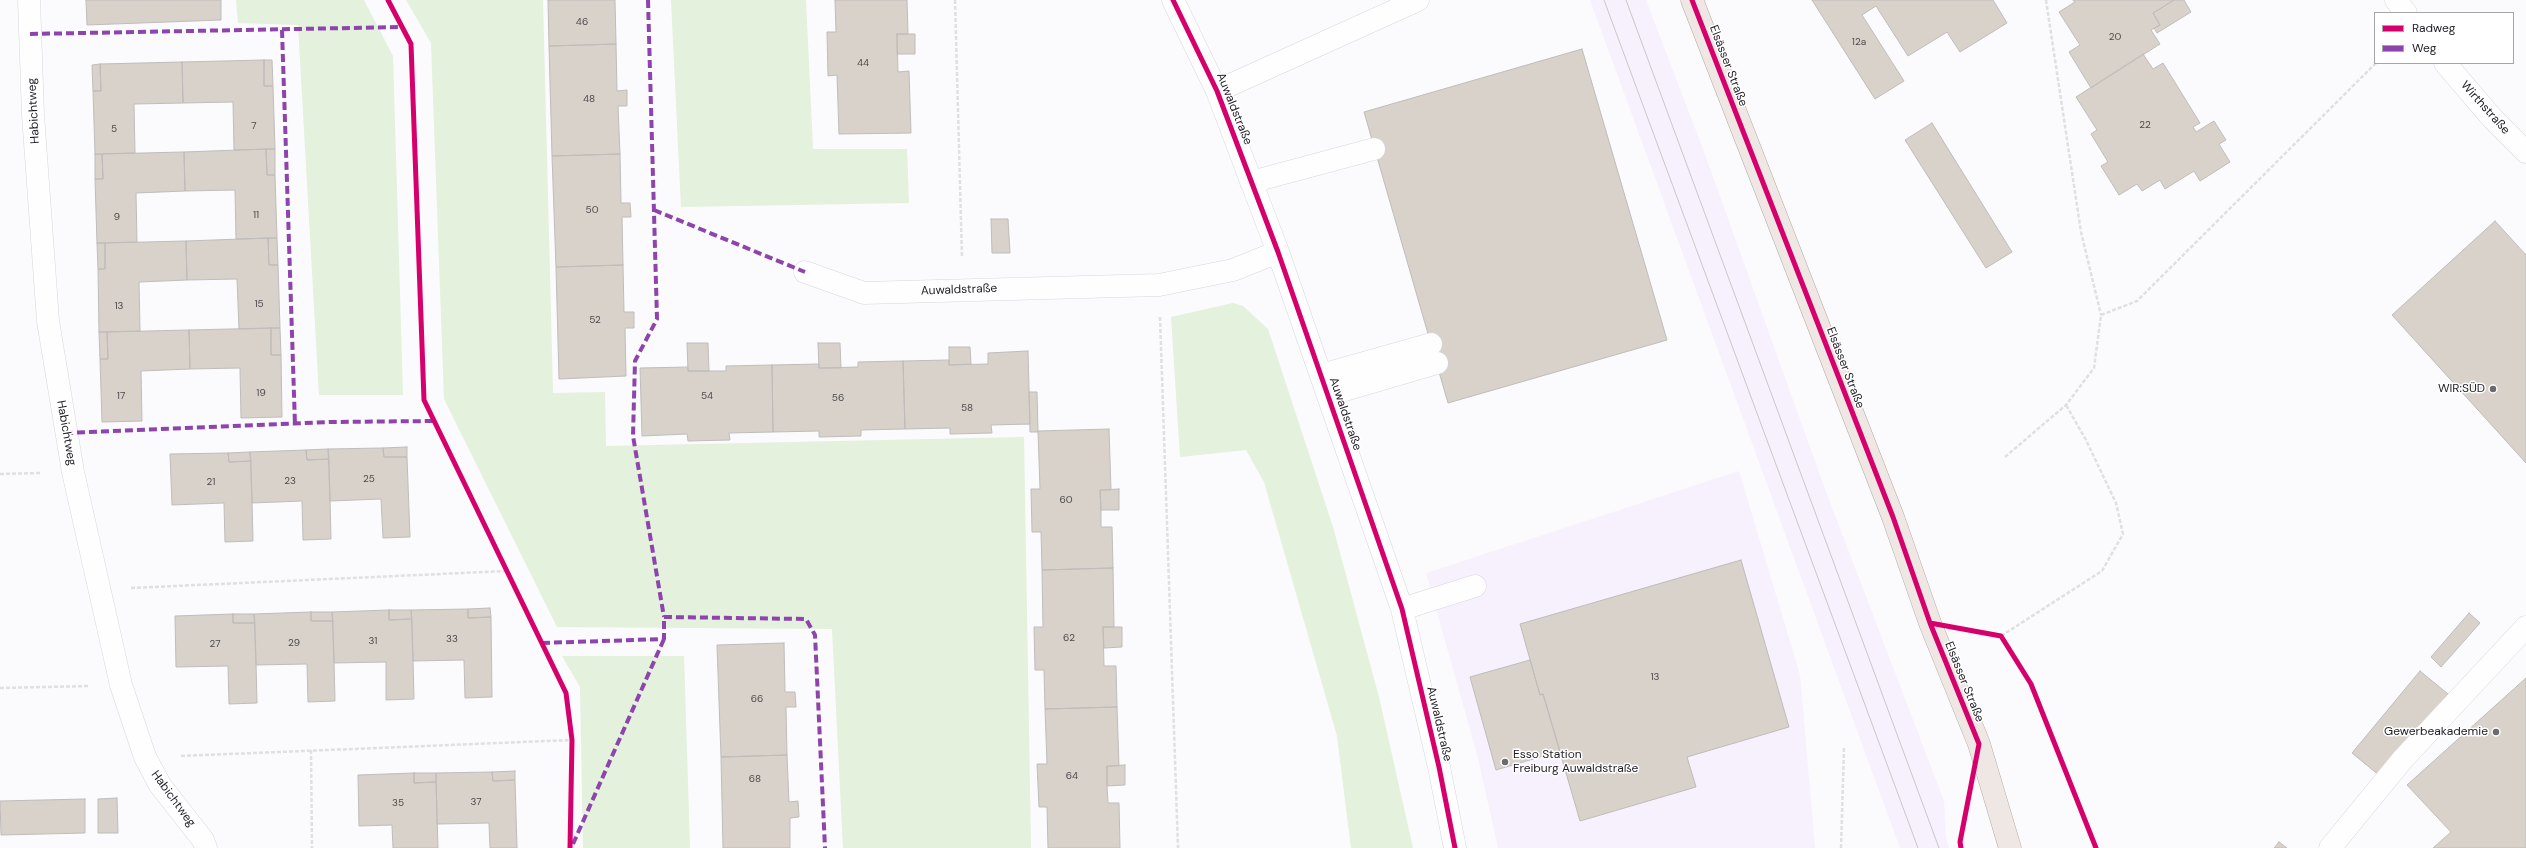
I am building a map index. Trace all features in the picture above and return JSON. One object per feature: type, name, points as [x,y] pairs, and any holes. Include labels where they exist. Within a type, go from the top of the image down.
[{"type":"main road","name":"Elsässer Straße","points":[[1692,0],[1893,517],[1930,623],[1979,744],[2010,848]]},
{"type":"street","name":"Habichtweg","points":[[29,0],[33,115],[46,300],[73,472],[121,684],[145,757],[160,784],[204,844]]},
{"type":"street","name":"Auwaldstraße","points":[[1173,0],[1217,91],[1278,252],[1402,608],[1439,767],[1454,848]]},
{"type":"street","points":[[1217,91],[1418,0]]},
{"type":"street","points":[[2396,0],[2405,12]]},
{"type":"street","name":"Wirthstraße","points":[[2446,64],[2493,119],[2526,152]]},
{"type":"street","points":[[1251,182],[1374,149]]},
{"type":"street","name":"Auwaldstraße","points":[[805,272],[864,293],[1159,285],[1233,270],[1278,252]]},
{"type":"street","points":[[1324,385],[1434,354]]},
{"type":"street","points":[[1402,608],[1474,586]]},
{"type":"street","points":[[2330,848],[2403,759],[2526,627]]},
{"type":"path","points":[[955,0],[963,290]]},
{"type":"path","points":[[2005,457],[2066,404],[2094,368],[2101,315],[2081,232],[2046,0]]},
{"type":"path","points":[[2101,315],[2137,301],[2375,64]]},
{"type":"path","points":[[1159,285],[1178,848]]},
{"type":"path","points":[[1994,635],[2001,636],[2102,572],[2123,534],[2116,503],[2086,440],[2066,404]]},
{"type":"path","points":[[0,474],[73,472]]},
{"type":"path","points":[[100,589],[506,571]]},
{"type":"path","points":[[0,688],[121,684]]},
{"type":"path","points":[[145,757],[572,740]]},
{"type":"path","points":[[1841,848],[1844,748]]},
{"type":"path","points":[[311,750],[312,848]]},
{"type":"shaded area","points":[[1590,0],[1646,0],[1703,149],[1825,489],[1944,801],[1946,838],[1949,848],[1900,848]]},
{"type":"shaded area","points":[[1739,471],[1800,675],[1815,848],[1498,848],[1478,758],[1426,573]]},
{"type":"green space","points":[[236,0],[364,0],[393,56],[403,395],[319,395],[298,25],[238,23]]},
{"type":"green space","points":[[406,0],[543,0],[553,393],[605,392],[606,446],[1024,437],[1031,848],[843,848],[832,629],[557,627],[444,399],[431,43]]},
{"type":"green space","points":[[671,0],[806,0],[813,149],[907,149],[909,203],[681,207]]},
{"type":"green space","points":[[1233,303],[1243,306],[1268,329],[1333,527],[1379,697],[1413,848],[1351,848],[1337,736],[1264,482],[1246,450],[1180,457],[1171,317]]},
{"type":"green space","points":[[562,656],[684,656],[690,848],[583,848],[580,687]]},
{"type":"building","points":[[86,0],[221,0],[221,20],[87,25]]},
{"type":"building","points":[[548,0],[615,0],[616,44],[549,46]]},
{"type":"building","points":[[835,0],[907,0],[908,34],[897,34],[898,72],[909,71],[911,133],[839,134],[837,75],[828,76],[827,32],[836,32]]},
{"type":"building","points":[[1812,0],[1993,0],[2007,23],[1960,52],[1947,32],[1908,56],[1876,6],[1862,15],[1904,81],[1875,99]]},
{"type":"building","points":[[2073,0],[2174,0],[2153,13],[2160,25],[2151,30],[2160,44],[2091,88],[2069,52],[2080,45],[2059,12],[2075,2]]},
{"type":"building","points":[[2174,0],[2184,0],[2191,12],[2157,33],[2154,28],[2160,25],[2153,13]]},
{"type":"building","points":[[897,34],[915,34],[915,54],[897,54]]},
{"type":"building","points":[[616,44],[617,91],[627,90],[627,106],[618,106],[620,154],[552,156],[549,46]]},
{"type":"building","points":[[1582,49],[1667,340],[1448,403],[1364,112]]},
{"type":"building","points":[[2143,54],[2153,69],[2163,63],[2200,123],[2193,127],[2196,132],[2214,121],[2226,140],[2219,144],[2230,162],[2200,181],[2194,171],[2165,189],[2160,180],[2142,191],[2137,184],[2119,195],[2101,166],[2108,162],[2091,134],[2097,130],[2076,97]]},
{"type":"building","points":[[264,60],[264,86],[273,86],[275,149],[234,150],[233,102],[183,103],[182,62]]},
{"type":"building","points":[[264,60],[272,60],[273,86],[264,86]]},
{"type":"building","points":[[182,62],[183,103],[134,104],[135,153],[95,154],[93,91],[101,91],[100,64]]},
{"type":"building","points":[[100,64],[101,91],[93,91],[92,65]]},
{"type":"building","points":[[1932,123],[2012,252],[1986,268],[1905,140]]},
{"type":"building","points":[[266,149],[267,175],[275,175],[277,238],[236,239],[235,190],[185,191],[184,152]]},
{"type":"building","points":[[266,149],[275,149],[275,175],[267,175]]},
{"type":"building","points":[[184,152],[185,191],[136,193],[137,242],[97,243],[95,179],[103,179],[102,154]]},
{"type":"building","points":[[95,154],[102,154],[103,179],[95,179]]},
{"type":"building","points":[[620,154],[621,203],[630,203],[631,217],[622,217],[623,265],[556,267],[552,156]]},
{"type":"building","points":[[991,219],[1008,219],[1010,253],[992,253]]},
{"type":"building","name":"WIR:SÜD","points":[[2495,221],[2526,255],[2526,463],[2392,315]]},
{"type":"building","points":[[268,238],[269,265],[278,265],[280,328],[239,329],[237,279],[187,280],[186,241]]},
{"type":"building","points":[[268,238],[277,238],[278,265],[269,265]]},
{"type":"building","points":[[186,241],[187,280],[139,282],[140,331],[99,332],[98,269],[105,269],[105,243]]},
{"type":"building","points":[[97,243],[105,243],[105,269],[98,269]]},
{"type":"building","points":[[623,265],[624,312],[634,312],[634,328],[625,328],[626,376],[559,379],[556,267]]},
{"type":"building","points":[[271,328],[271,355],[281,355],[282,417],[241,418],[240,368],[190,369],[189,330]]},
{"type":"building","points":[[271,328],[280,328],[281,355],[271,355]]},
{"type":"building","points":[[189,330],[190,369],[141,371],[142,421],[102,422],[100,359],[108,359],[107,332]]},
{"type":"building","points":[[99,332],[107,332],[108,359],[100,359]]},
{"type":"building","points":[[687,343],[708,343],[709,371],[688,371]]},
{"type":"building","points":[[818,343],[840,343],[841,368],[819,368]]},
{"type":"building","points":[[949,347],[970,347],[971,364],[949,365]]},
{"type":"building","points":[[1028,351],[1030,424],[991,425],[992,433],[950,434],[950,428],[905,429],[903,361],[949,360],[949,365],[988,364],[988,353]]},
{"type":"building","points":[[903,361],[905,429],[861,430],[861,436],[819,437],[819,431],[773,432],[772,365],[819,364],[819,368],[858,367],[858,362]]},
{"type":"building","points":[[772,365],[773,432],[729,433],[730,440],[688,441],[687,434],[642,436],[640,368],[688,367],[688,371],[726,371],[726,366]]},
{"type":"building","points":[[1029,392],[1037,392],[1038,432],[1030,432]]},
{"type":"building","points":[[1109,429],[1111,490],[1100,490],[1101,527],[1112,527],[1113,568],[1042,570],[1041,532],[1032,532],[1031,489],[1040,489],[1038,431]]},
{"type":"building","points":[[407,447],[407,457],[384,457],[383,448]]},
{"type":"building","points":[[383,448],[384,457],[407,457],[410,537],[383,538],[381,499],[330,501],[328,449]]},
{"type":"building","points":[[328,449],[329,459],[307,460],[306,450]]},
{"type":"building","points":[[306,450],[307,460],[329,459],[331,539],[303,540],[302,501],[252,503],[250,452]]},
{"type":"building","points":[[250,452],[251,461],[229,462],[228,453]]},
{"type":"building","points":[[228,453],[229,462],[251,461],[253,541],[225,542],[224,503],[172,505],[170,454]]},
{"type":"building","points":[[1119,489],[1119,510],[1101,510],[1100,490]]},
{"type":"building","points":[[1741,560],[1789,727],[1687,757],[1696,787],[1580,821],[1543,694],[1540,695],[1520,624]]},
{"type":"building","points":[[1113,568],[1114,627],[1103,627],[1104,666],[1116,666],[1117,707],[1045,709],[1044,670],[1035,670],[1034,627],[1043,627],[1042,570]]},
{"type":"building","points":[[490,608],[491,617],[468,618],[468,609]]},
{"type":"building","points":[[468,609],[468,618],[491,617],[492,697],[465,698],[464,660],[413,661],[411,610]]},
{"type":"building","points":[[389,610],[411,610],[412,619],[389,620]]},
{"type":"building","points":[[389,610],[389,620],[412,619],[414,699],[386,700],[386,662],[334,663],[332,612]]},
{"type":"building","points":[[311,612],[332,612],[333,621],[311,621]]},
{"type":"building","points":[[311,612],[311,621],[333,621],[335,701],[308,702],[307,664],[256,665],[254,614]]},
{"type":"building","points":[[2469,613],[2480,623],[2441,667],[2431,657]]},
{"type":"building","points":[[233,614],[254,614],[255,623],[233,623]]},
{"type":"building","points":[[233,614],[233,623],[255,623],[257,703],[229,704],[228,666],[176,667],[175,616]]},
{"type":"building","points":[[1103,627],[1122,627],[1122,647],[1104,648]]},
{"type":"building","points":[[784,643],[785,692],[795,692],[796,707],[786,707],[787,755],[721,757],[717,645]]},
{"type":"building","points":[[1530,660],[1540,695],[1543,694],[1560,751],[1496,770],[1470,677]]},
{"type":"building","points":[[2420,671],[2448,694],[2380,776],[2352,753]]},
{"type":"building","name":"Gewerbeakademie","points":[[2526,678],[2526,848],[2433,848],[2451,832],[2407,785]]},
{"type":"building","points":[[1117,707],[1119,766],[1107,766],[1107,786],[1108,803],[1119,803],[1120,848],[1048,848],[1047,807],[1039,807],[1037,764],[1047,764],[1045,709]]},
{"type":"building","points":[[787,755],[789,802],[798,801],[799,817],[790,818],[790,848],[723,848],[721,757]]},
{"type":"building","points":[[1125,765],[1125,785],[1107,786],[1107,766]]},
{"type":"building","points":[[515,771],[515,780],[493,781],[492,772]]},
{"type":"building","points":[[492,772],[493,781],[515,780],[517,848],[490,848],[489,823],[437,824],[436,773]]},
{"type":"building","points":[[414,773],[436,773],[436,782],[414,783]]},
{"type":"building","points":[[414,773],[414,783],[436,782],[438,848],[393,848],[392,825],[359,826],[358,775]]},
{"type":"building","points":[[117,798],[118,833],[98,833],[98,799]]},
{"type":"building","points":[[85,799],[85,833],[1,835],[0,801]]},
{"type":"building","points":[[2279,842],[2287,848],[2274,848]]},
{"type":"tram line","points":[[1604,0],[1918,848]]},
{"type":"tram line","points":[[1626,0],[1939,848]]},
{"type":"marked path","points":[[648,0],[657,319],[635,361],[633,436],[664,617]]},
{"type":"marked path","points":[[30,34],[402,27]]},
{"type":"marked path","points":[[282,30],[295,425]]},
{"type":"marked path","points":[[654,210],[805,272]]},
{"type":"marked path","points":[[65,433],[331,422],[434,421]]},
{"type":"marked path","points":[[542,643],[664,639],[664,617],[806,619],[815,635],[825,848]]},
{"type":"marked path","points":[[573,844],[664,639]]},
{"type":"cycle path","points":[[388,0],[411,44],[424,400],[566,693],[572,740],[570,848]]},
{"type":"cycle path","points":[[1173,0],[1217,91],[1278,252],[1402,609],[1439,767],[1455,848]]},
{"type":"cycle path","points":[[1692,0],[1893,517],[1930,623],[1979,744],[1960,842],[1961,848]]},
{"type":"cycle path","points":[[1930,623],[2001,636],[2031,684],[2096,848]]},
{"type":"place","name":"WIR:SÜD","points":[[2493,389]]},
{"type":"place","name":"Gewerbeakademie","points":[[2496,732]]},
{"type":"place","name":"Esso Station Freiburg Auwaldstraße","points":[[1505,762]]}]
